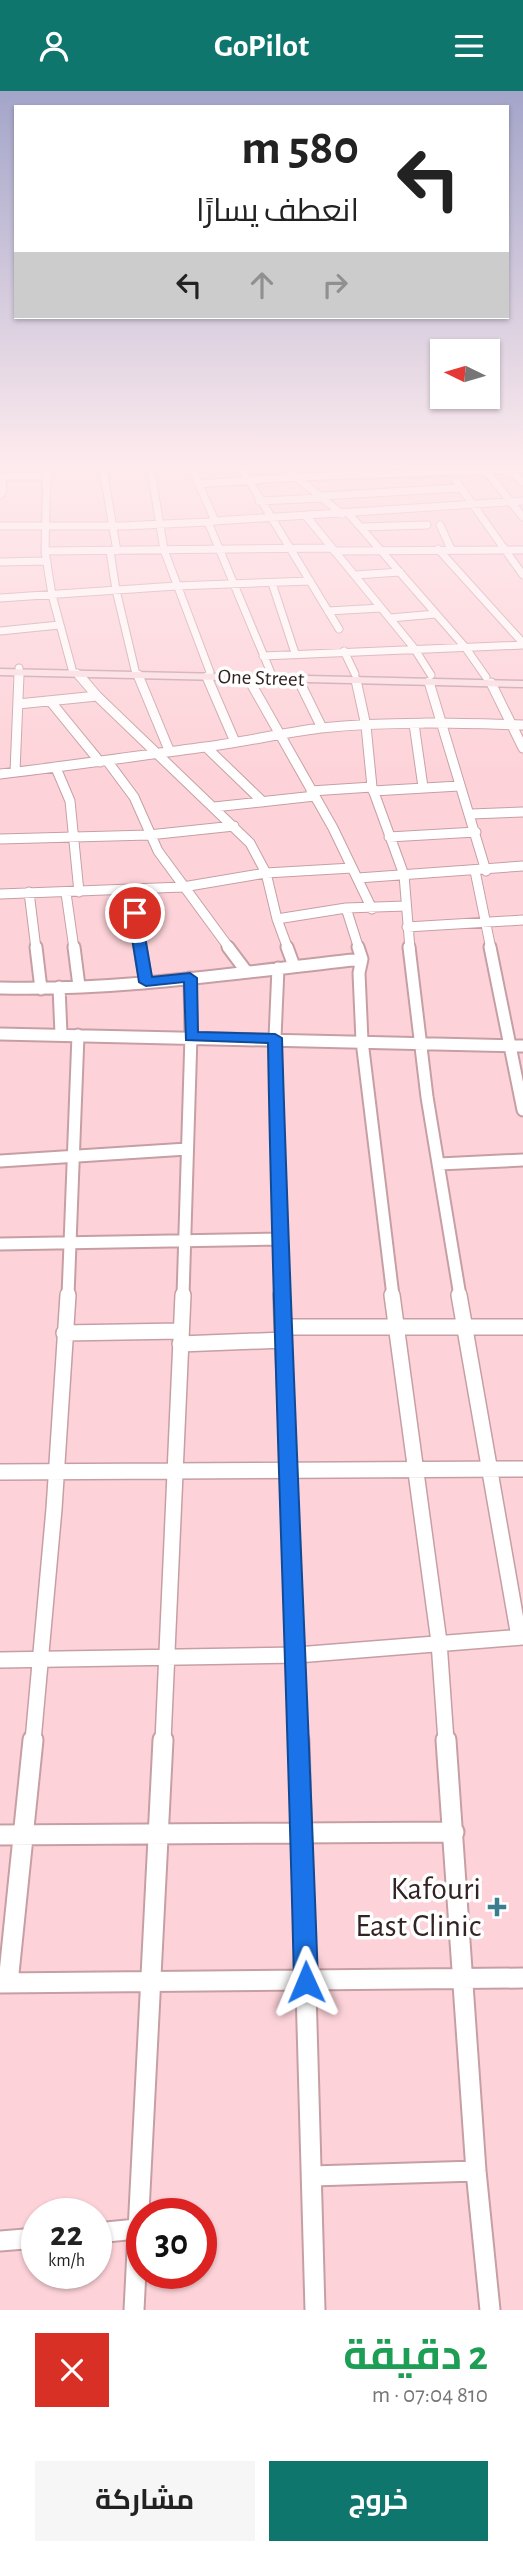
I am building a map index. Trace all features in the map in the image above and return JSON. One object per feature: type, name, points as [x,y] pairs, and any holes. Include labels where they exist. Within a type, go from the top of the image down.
[{"type":"street","points":[[48,568],[59,625],[75,671],[97,696],[250,843],[266,873],[286,967],[275,1038],[279,1239],[303,1831],[315,2310]]},
{"type":"street","points":[[115,568],[116,590],[137,673],[169,750]]},
{"type":"street","points":[[170,568],[235,742]]},
{"type":"street","points":[[228,568],[271,673]]},
{"type":"street","points":[[302,568],[339,629]]},
{"type":"street","points":[[349,568],[414,648],[430,678],[459,786],[476,832],[483,922],[523,1110]]},
{"type":"street","points":[[396,568],[465,647],[489,680],[523,748]]},
{"type":"street","points":[[454,568],[522,646]]},
{"type":"street","points":[[355,575],[400,572]]},
{"type":"street","points":[[0,598],[176,586],[310,581]]},
{"type":"street","points":[[272,583],[295,653]]},
{"type":"street","points":[[328,611],[381,608]]},
{"type":"street","points":[[390,618],[436,614]]},
{"type":"street","points":[[0,631],[59,625]]},
{"type":"street","points":[[262,656],[414,648],[522,646]]},
{"type":"street","points":[[0,1660],[297,1655],[521,1637],[488,1470],[419,1043],[404,876],[373,789],[366,726],[356,677],[344,651]]},
{"type":"street","name":"One Street","points":[[0,670],[271,673],[323,677],[489,680],[523,684]]},
{"type":"street","points":[[15,772],[19,670]]},
{"type":"street","name":"One Street","points":[[208,674],[248,678],[323,677]]},
{"type":"street","name":"One Street","points":[[489,680],[523,677]]},
{"type":"street","points":[[248,678],[313,793],[372,909]]},
{"type":"street","points":[[298,679],[322,728]]},
{"type":"street","points":[[18,704],[97,696]]},
{"type":"street","points":[[51,702],[134,797],[149,835],[183,887],[246,971]]},
{"type":"street","points":[[0,773],[104,762],[154,752],[206,747],[322,728],[442,723],[523,725]]},
{"type":"street","points":[[414,724],[423,787]]},
{"type":"street","points":[[206,747],[263,802]]},
{"type":"street","points":[[56,768],[70,801],[79,892]]},
{"type":"street","points":[[214,807],[313,793],[459,786]]},
{"type":"street","points":[[471,814],[523,812]]},
{"type":"street","points":[[0,839],[149,835],[234,826]]},
{"type":"street","points":[[388,837],[476,832]]},
{"type":"street","points":[[358,878],[523,866]]},
{"type":"street","points":[[0,894],[183,887],[266,873],[352,868]]},
{"type":"street","points":[[131,889],[146,982]]},
{"type":"street","points":[[29,892],[41,989]]},
{"type":"street","points":[[66,893],[79,986]]},
{"type":"street","points":[[277,919],[346,908],[406,906]]},
{"type":"street","points":[[346,908],[362,959],[359,973],[362,1041],[439,1642],[476,2171],[490,2310]]},
{"type":"street","points":[[407,927],[523,920]]},
{"type":"street","points":[[0,988],[41,989],[146,982],[362,959]]},
{"type":"street","points":[[138,2198],[177,1471],[191,1036],[190,978]]},
{"type":"street","points":[[60,987],[61,1034]]},
{"type":"street","points":[[0,1034],[191,1036],[523,1046]]},
{"type":"street","points":[[78,1035],[75,1155],[56,1470],[24,1835],[4,1983],[151,1984],[523,1978]]},
{"type":"street","points":[[0,1161],[187,1149]]},
{"type":"street","points":[[439,1164],[523,1160]]},
{"type":"street","points":[[0,1244],[279,1239]]},
{"type":"street","points":[[64,1333],[180,1338],[284,1334],[397,1325],[523,1327]]},
{"type":"street","points":[[0,1472],[523,1469]]},
{"type":"street","points":[[0,1835],[454,1832]]},
{"type":"street","points":[[312,2176],[476,2171]]},
{"type":"street","points":[[0,2241],[21,2239]]},
{"type":"street","points":[[134,2310],[135,2289]]},
{"type":"place","name":"Kafouri East Clinic","points":[[497,1907]]},
{"type":"route","points":[[135,913],[146,982],[190,978],[191,1036],[275,1038],[279,1239],[297,1655],[306,1982]]}]
